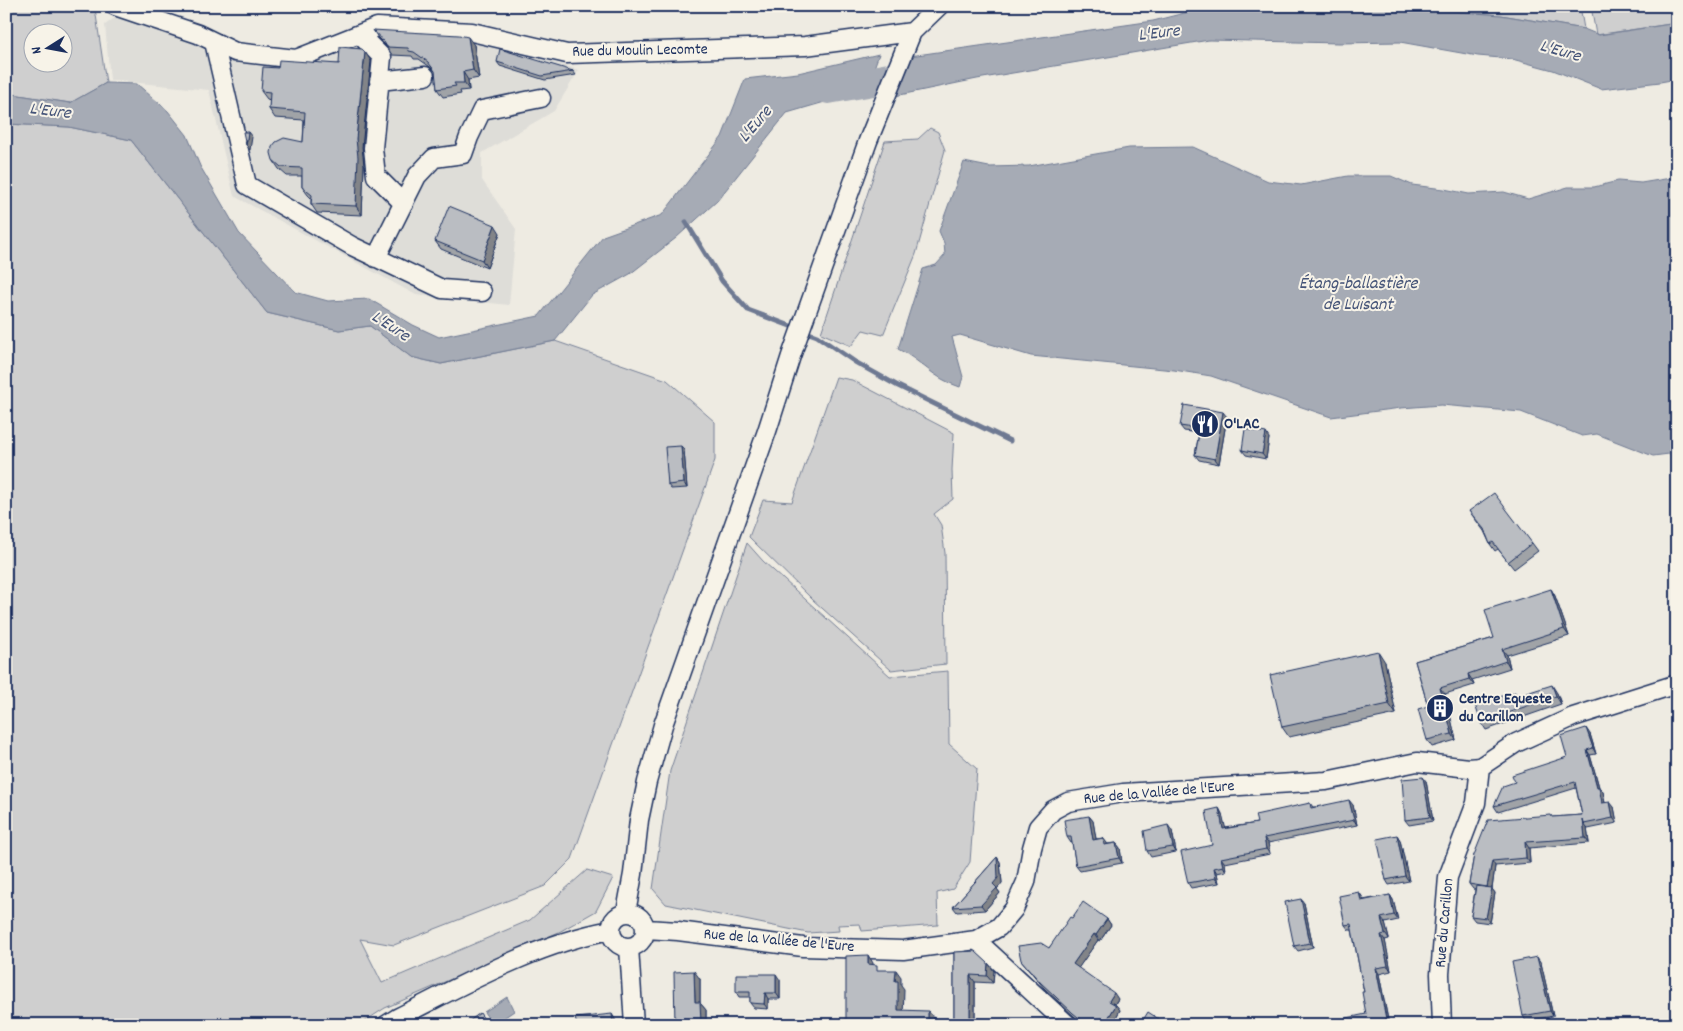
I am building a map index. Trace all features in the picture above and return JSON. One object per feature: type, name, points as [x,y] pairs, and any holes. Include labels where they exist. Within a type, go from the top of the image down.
[{"type":"street","name":"Rue du Moulin Lecomte","points":[[115,6],[198,34],[235,52],[296,59],[377,27],[472,32],[567,54],[806,46],[912,32]]},
{"type":"street","points":[[626,912],[643,801],[664,725],[767,431],[791,356],[903,51],[912,32],[939,6]]},
{"type":"street","points":[[360,34],[382,57],[373,148],[376,176],[404,204]]},
{"type":"street","points":[[214,42],[247,185],[352,246],[442,289],[482,292]]},
{"type":"street","points":[[379,81],[425,76]]},
{"type":"street","points":[[376,258],[417,176],[434,158],[463,154],[469,136],[482,110],[541,98]]},
{"type":"street","points":[[1480,767],[1516,743],[1573,717],[1677,684]]},
{"type":"street","name":"Rue de la Vallée de l'Eure","points":[[646,929],[678,931],[803,947],[902,950],[976,940],[998,927],[1014,909],[1026,882],[1038,827],[1053,810],[1068,802],[1123,793],[1326,781],[1417,762],[1469,768],[1480,767]]},
{"type":"street","name":"Rue du Carillon","points":[[1442,1025],[1440,974],[1448,877],[1476,803],[1480,767]]},
{"type":"street","points":[[626,912],[637,915],[642,919],[646,929],[643,940],[629,948],[623,947],[614,941],[610,930],[613,920],[626,912]]},
{"type":"street","points":[[386,1025],[508,964],[582,936],[610,930]]},
{"type":"street","points":[[976,940],[1068,1025]]},
{"type":"street","points":[[629,948],[634,1025]]},
{"type":"shaded area","points":[[6,6],[95,8],[106,83],[70,103],[6,93]]},
{"type":"shaded area","points":[[1383,6],[1580,6],[1584,29],[1501,15]]},
{"type":"shaded area","points":[[1591,6],[1677,6],[1677,23],[1596,35]]},
{"type":"shaded area","points":[[117,16],[297,65],[377,32],[454,37],[540,58],[579,70],[554,111],[482,153],[482,180],[516,229],[509,305],[416,295],[234,196],[209,90],[110,80],[105,25]]},
{"type":"shaded area","points":[[6,124],[69,127],[131,140],[267,313],[339,330],[370,326],[411,357],[441,364],[555,341],[667,380],[715,422],[715,460],[572,859],[545,886],[394,945],[360,939],[382,983],[530,920],[587,870],[613,878],[596,911],[559,932],[385,1008],[359,1025],[6,1025]]},
{"type":"shaded area","points":[[930,128],[938,132],[945,150],[916,254],[883,335],[863,330],[851,346],[821,333],[885,141],[918,139]]},
{"type":"shaded area","points":[[836,377],[852,380],[954,433],[953,499],[934,514],[941,525],[945,553],[946,664],[891,670],[813,600],[749,537],[763,500],[792,502]]},
{"type":"shaded area","points":[[747,543],[763,561],[890,676],[948,671],[949,744],[977,769],[970,862],[953,889],[937,893],[938,925],[862,931],[860,924],[838,925],[839,931],[808,933],[666,904],[653,889],[670,771]]},
{"type":"water","points":[[1212,6],[1344,9],[1351,6],[1383,6],[1501,15],[1584,29],[1599,35],[1677,23],[1677,79],[1601,89],[1553,70],[1512,59],[1478,56],[1400,42],[1339,43],[1209,40],[977,79],[895,96],[910,56],[1153,21]]},
{"type":"water","points":[[879,54],[866,90],[787,113],[717,201],[676,238],[630,274],[592,295],[555,341],[441,364],[411,357],[370,326],[339,330],[267,313],[131,140],[69,127],[6,124],[6,93],[70,103],[106,83],[137,84],[168,111],[187,135],[200,166],[239,233],[295,292],[328,301],[369,299],[413,325],[439,337],[539,316],[603,236],[662,215],[722,137],[745,79],[798,73]]},
{"type":"water","name":"Étang-ballastière de Luisant","points":[[1193,147],[1268,181],[1301,185],[1348,176],[1391,176],[1412,185],[1469,194],[1504,192],[1528,199],[1568,187],[1594,187],[1618,181],[1641,183],[1677,177],[1677,453],[1653,456],[1597,434],[1582,436],[1521,412],[1441,405],[1331,417],[1211,376],[1174,370],[1031,356],[960,335],[952,337],[963,377],[960,387],[942,379],[898,349],[923,269],[936,265],[945,255],[944,243],[939,231],[964,162],[989,167],[1029,166],[1129,148]]},
{"type":"water","points":[[507,997],[514,1011],[493,1025],[484,1012]]},
{"type":"building","points":[[373,30],[468,37],[473,70],[463,72],[464,83],[454,83],[456,86],[437,89],[435,71],[428,62],[414,52],[409,51],[408,48],[387,47]]},
{"type":"building","points":[[340,47],[362,49],[365,52],[356,139],[358,157],[356,206],[311,204],[312,195],[302,187],[302,168],[281,167],[273,160],[272,147],[276,142],[284,138],[303,142],[305,112],[269,109],[270,92],[261,91],[263,67],[278,68],[279,60],[339,64]]},
{"type":"building","points":[[500,49],[573,71],[542,76],[497,62]]},
{"type":"building","points":[[243,132],[248,132],[246,145]]},
{"type":"building","points":[[449,206],[495,225],[482,260],[435,241]]},
{"type":"building","points":[[1184,405],[1223,412],[1215,459],[1195,455],[1200,429],[1180,426]]},
{"type":"building","points":[[1245,429],[1266,433],[1262,454],[1242,450]]},
{"type":"building","points":[[681,446],[684,483],[668,485],[665,447]]},
{"type":"building","points":[[1494,493],[1532,543],[1508,562],[1493,542],[1490,544],[1484,529],[1469,511]]},
{"type":"building","points":[[1551,589],[1564,629],[1502,649],[1506,661],[1468,674],[1469,679],[1440,688],[1452,734],[1427,740],[1418,709],[1428,706],[1415,661],[1494,638],[1485,610]]},
{"type":"building","points":[[1378,651],[1389,704],[1282,727],[1270,675]]},
{"type":"building","points":[[1552,685],[1556,696],[1481,722],[1475,705],[1515,692],[1517,696]]},
{"type":"building","points":[[1586,728],[1593,748],[1587,750],[1597,787],[1599,787],[1602,803],[1610,802],[1613,818],[1584,824],[1583,819],[1585,838],[1525,842],[1526,858],[1492,861],[1487,887],[1469,884],[1474,855],[1488,820],[1551,815],[1552,817],[1582,815],[1575,782],[1494,806],[1503,786],[1515,782],[1512,775],[1567,757],[1561,736]]},
{"type":"building","points":[[1423,777],[1430,817],[1405,820],[1402,779]]},
{"type":"building","points":[[1349,800],[1354,820],[1264,838],[1266,849],[1221,858],[1223,866],[1214,868],[1216,878],[1188,883],[1181,852],[1212,845],[1206,811],[1219,808],[1223,829],[1257,823],[1255,815],[1310,803],[1311,808]]},
{"type":"building","points":[[1089,816],[1093,840],[1103,838],[1104,845],[1116,843],[1119,858],[1076,866],[1071,837],[1067,837],[1064,820]]},
{"type":"building","points":[[1168,825],[1173,847],[1147,851],[1144,831]]},
{"type":"building","points":[[1397,835],[1405,876],[1386,880],[1377,839]]},
{"type":"building","points":[[997,857],[998,878],[993,884],[997,888],[981,905],[953,907]]},
{"type":"building","points":[[1476,886],[1492,888],[1486,918],[1471,916]]},
{"type":"building","points":[[1359,892],[1361,901],[1390,895],[1394,915],[1381,918],[1385,934],[1381,935],[1388,966],[1376,968],[1387,1024],[1383,1025],[1348,1025],[1347,1018],[1366,1014],[1362,992],[1364,992],[1351,924],[1345,925],[1339,896]]},
{"type":"building","points":[[1301,899],[1310,943],[1294,946],[1285,902]]},
{"type":"building","points":[[1083,902],[1107,919],[1073,964],[1114,993],[1109,1001],[1116,1005],[1104,1025],[1088,1025],[1073,1013],[1040,982],[1021,960],[1018,946],[1041,943],[1049,948],[1070,917],[1072,918]]},
{"type":"building","points":[[975,951],[988,963],[987,976],[970,975],[970,1018],[1013,1021],[1013,1025],[954,1025],[954,952]]},
{"type":"building","points":[[868,955],[868,964],[877,965],[877,970],[896,970],[895,981],[898,981],[898,1010],[928,1011],[928,1025],[846,1025],[846,956]]},
{"type":"building","points":[[1537,957],[1550,1011],[1523,1016],[1512,962]]},
{"type":"building","points":[[694,971],[695,1002],[700,1002],[701,1023],[675,1025],[674,972]]},
{"type":"building","points":[[736,974],[776,974],[776,993],[765,993],[764,1004],[750,1003],[750,992],[736,992]]},
{"type":"building","points":[[1148,1012],[1168,1025],[1140,1025]]},
{"type":"building","points":[[480,1013],[486,1025],[464,1025]]},
{"type":"building","points":[[612,1014],[613,1025],[577,1025],[575,1018]]},
{"type":"waterway","name":"L'Eure","points":[[828,89],[923,72]]},
{"type":"waterway","points":[[686,222],[722,281],[748,310],[817,336],[855,362],[898,386],[1010,441]]},
{"type":"place","name":"O'LAC","points":[[1205,424]]},
{"type":"place","name":"Centre Equeste du Carillon","points":[[1440,708]]}]
